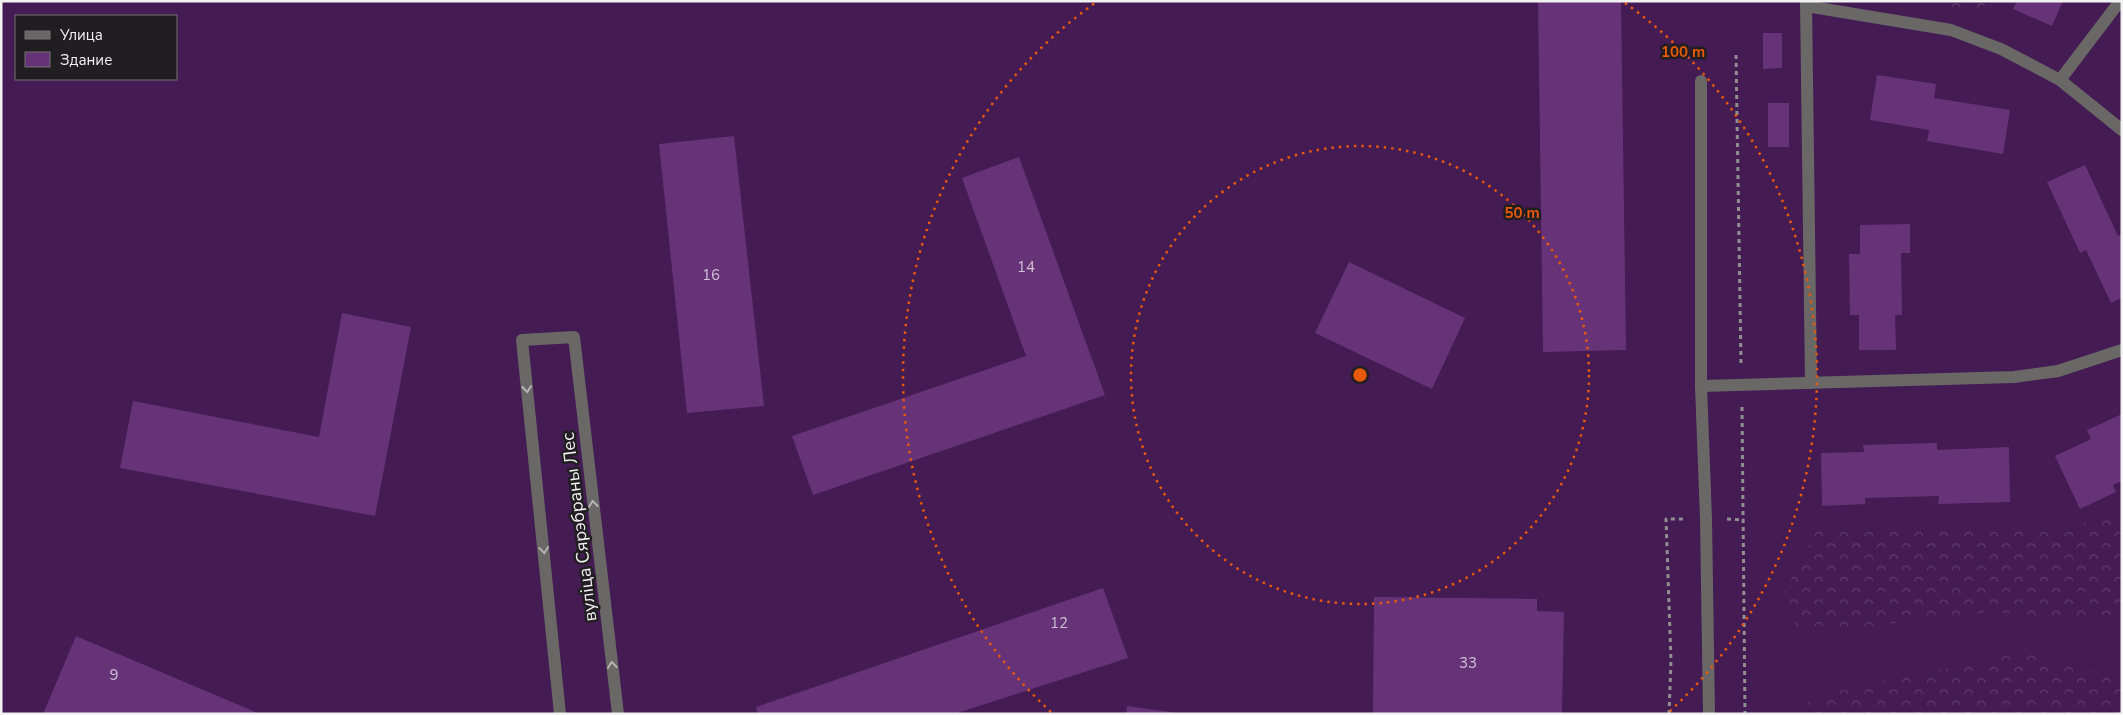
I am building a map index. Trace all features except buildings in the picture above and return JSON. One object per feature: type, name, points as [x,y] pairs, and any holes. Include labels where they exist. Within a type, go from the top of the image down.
[{"type":"street","points":[[2060,80],[2120,1]]},
{"type":"street","points":[[1811,383],[1806,3],[1951,30],[2001,49],[2060,80],[2122,130]]},
{"type":"street","points":[[1701,81],[1701,386],[1706,519],[1709,714]]},
{"type":"street","name":"вуліца Сярэбраны Лес","points":[[560,714],[522,340],[574,337],[618,714]]},
{"type":"street","points":[[1701,386],[2014,377],[2058,371],[2122,350]]},
{"type":"path","points":[[1666,519],[1671,661],[1669,714]]},
{"type":"green space","points":[[1,1],[2122,1],[2122,714],[1,714]]},
{"type":"green space","points":[[1928,1],[1987,1],[1980,14]]},
{"type":"green space","points":[[2122,511],[2122,618],[2097,621],[1993,612],[1800,634],[1783,594],[1819,527],[2070,528]]},
{"type":"green space","points":[[2024,652],[2122,679],[2122,714],[1805,714],[1810,697]]}]
